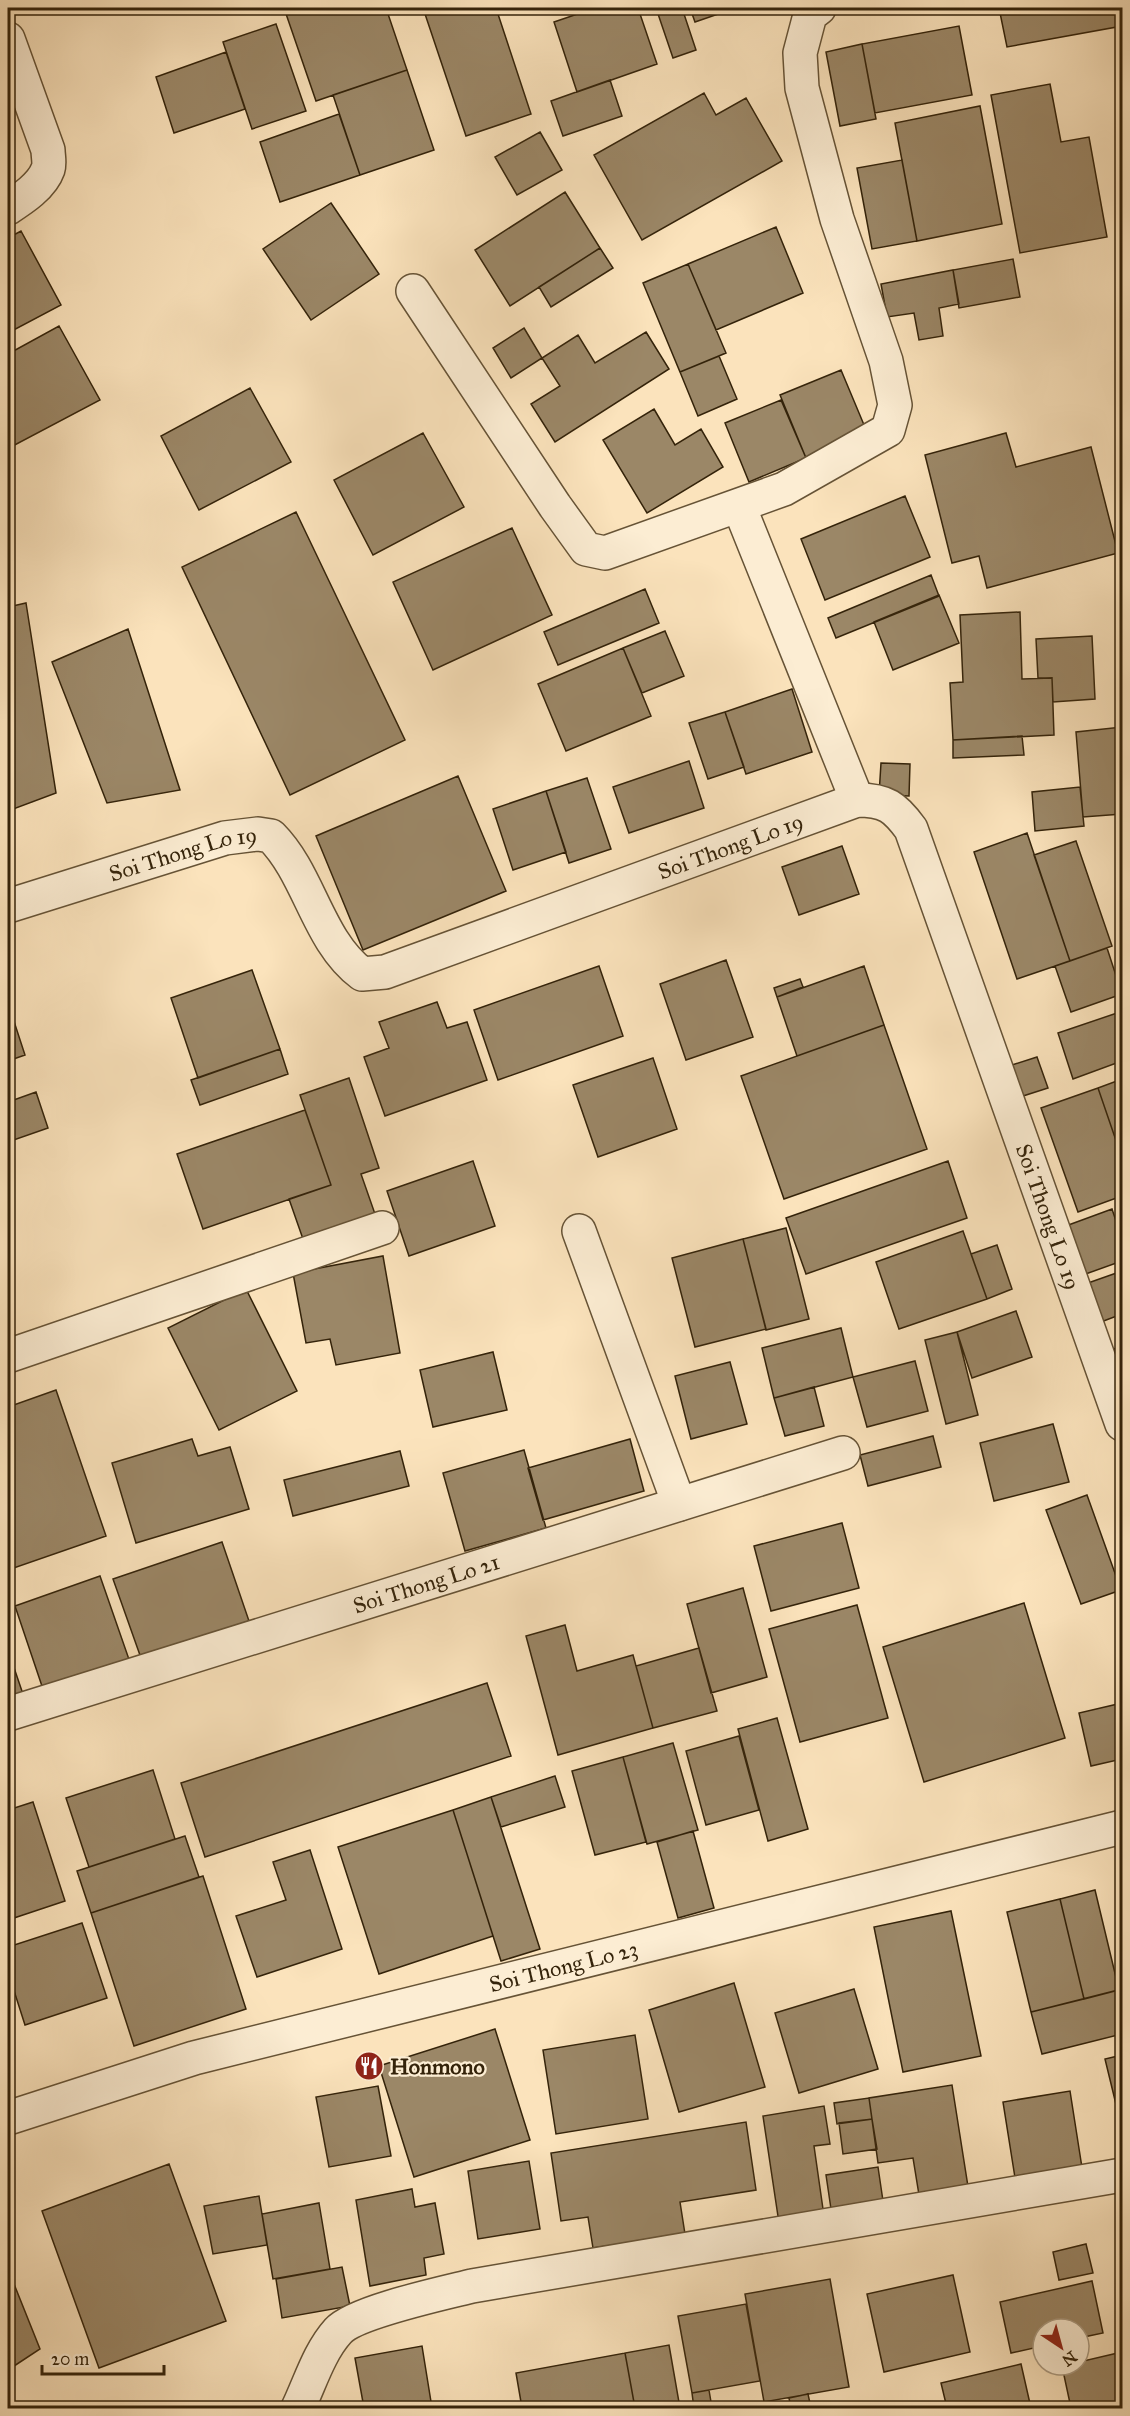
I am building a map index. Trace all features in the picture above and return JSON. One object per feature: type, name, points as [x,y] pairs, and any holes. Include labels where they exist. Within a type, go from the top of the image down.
[{"type":"street","points":[[413,291],[586,549],[605,553],[784,489],[888,430],[895,405],[886,361],[837,219],[802,88],[800,53],[810,15],[819,8]]},
{"type":"street","points":[[8,39],[48,150],[48,168],[41,180],[24,198],[8,208]]},
{"type":"street","points":[[739,506],[857,800]]},
{"type":"street","name":"Soi Thong Lo 19","points":[[8,906],[225,838],[258,834],[271,836],[287,856],[341,956],[362,974],[385,972],[857,800],[877,800],[890,806],[911,830],[1122,1424]]},
{"type":"street","points":[[8,1356],[382,1228]]},
{"type":"street","points":[[579,1231],[679,1504]]},
{"type":"street","name":"Soi Thong Lo 21","points":[[8,1714],[843,1454]]},
{"type":"street","name":"Soi Thong Lo 23","points":[[8,2118],[194,2058],[1122,1827]]},
{"type":"street","points":[[298,2409],[329,2342],[340,2328],[402,2303],[472,2286],[1122,2175]]},
{"type":"building","points":[[284,8],[386,8],[407,70],[316,101]]},
{"type":"building","points":[[423,8],[496,8],[531,114],[466,136]]},
{"type":"building","points":[[595,8],[638,8],[657,64],[577,92],[554,22]]},
{"type":"building","points":[[656,8],[682,8],[696,50],[673,58]]},
{"type":"building","points":[[690,8],[732,8],[733,9],[695,22]]},
{"type":"building","points":[[999,8],[1122,8],[1122,26],[1007,47]]},
{"type":"building","points":[[276,24],[306,111],[252,129],[223,42]]},
{"type":"building","points":[[959,26],[972,95],[875,113],[862,44]]},
{"type":"building","points":[[862,44],[876,119],[840,126],[826,52]]},
{"type":"building","points":[[226,52],[245,109],[174,133],[156,77]]},
{"type":"building","points":[[407,70],[434,150],[360,175],[333,95]]},
{"type":"building","points":[[610,80],[622,116],[563,136],[551,101]]},
{"type":"building","points":[[1050,84],[1061,142],[1089,137],[1107,237],[1020,253],[991,95]]},
{"type":"building","points":[[704,93],[716,115],[746,98],[782,161],[642,240],[594,155]]},
{"type":"building","points":[[980,106],[1002,224],[917,241],[895,123]]},
{"type":"building","points":[[339,114],[360,175],[280,202],[260,142]]},
{"type":"building","points":[[540,132],[562,170],[517,195],[495,157]]},
{"type":"building","points":[[902,160],[917,241],[872,249],[857,168]]},
{"type":"building","points":[[565,192],[600,248],[510,306],[475,250]]},
{"type":"building","points":[[331,203],[379,274],[311,320],[263,249]]},
{"type":"building","points":[[776,227],[803,293],[716,330],[688,264]]},
{"type":"building","points":[[21,231],[61,305],[8,333],[8,238]]},
{"type":"building","points":[[600,248],[613,268],[551,307],[539,287]]},
{"type":"building","points":[[1013,259],[1020,297],[959,308],[953,270]]},
{"type":"building","points":[[688,264],[726,353],[680,372],[643,283]]},
{"type":"building","points":[[953,270],[959,304],[939,308],[943,336],[919,340],[914,313],[887,317],[881,284]]},
{"type":"building","points":[[59,326],[100,400],[9,448],[8,354]]},
{"type":"building","points":[[524,328],[542,358],[511,378],[493,348]]},
{"type":"building","points":[[646,332],[669,369],[555,442],[531,404],[560,386],[542,358],[578,335],[595,363]]},
{"type":"building","points":[[719,356],[737,399],[698,416],[680,372]]},
{"type":"building","points":[[841,370],[867,432],[806,458],[780,395]]},
{"type":"building","points":[[250,388],[291,462],[199,510],[161,436]]},
{"type":"building","points":[[781,400],[806,458],[749,482],[725,423]]},
{"type":"building","points":[[654,409],[675,445],[701,429],[723,467],[647,513],[603,440]]},
{"type":"building","points":[[423,433],[464,507],[373,555],[334,480]]},
{"type":"building","points":[[1006,433],[1016,467],[1091,447],[1118,553],[987,588],[979,556],[952,563],[925,455]]},
{"type":"building","points":[[905,496],[930,557],[825,600],[801,539]]},
{"type":"building","points":[[296,512],[405,740],[290,795],[182,567]]},
{"type":"building","points":[[512,528],[552,615],[433,670],[393,582]]},
{"type":"building","points":[[931,575],[939,596],[836,638],[828,618]]},
{"type":"building","points":[[645,589],[659,623],[558,665],[544,632]]},
{"type":"building","points":[[939,595],[959,643],[893,670],[874,622]]},
{"type":"building","points":[[26,603],[56,793],[8,811],[8,607]]},
{"type":"building","points":[[1020,612],[1022,679],[1052,678],[1054,735],[953,740],[950,683],[963,682],[960,615]]},
{"type":"building","points":[[128,629],[180,790],[107,803],[52,662]]},
{"type":"building","points":[[665,631],[684,676],[642,693],[623,648]]},
{"type":"building","points":[[1092,636],[1095,699],[1053,702],[1052,678],[1038,678],[1036,639]]},
{"type":"building","points":[[623,648],[651,716],[566,751],[538,684]]},
{"type":"building","points":[[792,689],[812,752],[746,774],[725,712]]},
{"type":"building","points":[[725,712],[744,767],[708,779],[689,723]]},
{"type":"building","points":[[1122,727],[1122,814],[1083,817],[1076,732]]},
{"type":"building","points":[[1022,736],[1024,755],[953,758],[953,740]]},
{"type":"building","points":[[689,761],[704,808],[629,833],[613,787]]},
{"type":"building","points":[[881,763],[910,764],[909,796],[879,795]]},
{"type":"building","points":[[458,776],[506,891],[363,950],[316,836]]},
{"type":"building","points":[[587,778],[611,849],[569,863],[546,791]]},
{"type":"building","points":[[1080,787],[1084,826],[1035,831],[1032,792]]},
{"type":"building","points":[[546,791],[566,852],[513,870],[493,809]]},
{"type":"building","points":[[1027,833],[1070,961],[1017,979],[974,852]]},
{"type":"building","points":[[1076,841],[1112,946],[1070,961],[1034,855]]},
{"type":"building","points":[[842,846],[859,894],[799,915],[782,867]]},
{"type":"building","points":[[1107,948],[1122,994],[1071,1012],[1055,966]]},
{"type":"building","points":[[726,960],[753,1037],[686,1060],[660,984]]},
{"type":"building","points":[[599,966],[623,1036],[498,1080],[474,1010]]},
{"type":"building","points":[[864,966],[884,1025],[797,1056],[777,997]]},
{"type":"building","points":[[252,970],[280,1049],[198,1078],[171,998]]},
{"type":"building","points":[[800,979],[803,987],[777,997],[774,988]]},
{"type":"building","points":[[437,1002],[447,1028],[467,1022],[487,1080],[385,1116],[364,1057],[389,1048],[379,1022]]},
{"type":"building","points":[[8,1003],[25,1055],[8,1061]]},
{"type":"building","points":[[1120,1012],[1122,1061],[1073,1079],[1058,1033]]},
{"type":"building","points":[[884,1025],[927,1149],[784,1199],[741,1076]]},
{"type":"building","points":[[280,1049],[288,1074],[200,1105],[191,1080]]},
{"type":"building","points":[[1037,1057],[1048,1088],[1023,1096],[1012,1065]]},
{"type":"building","points":[[653,1058],[677,1129],[598,1157],[573,1085]]},
{"type":"building","points":[[349,1078],[379,1168],[361,1174],[375,1214],[303,1239],[289,1199],[331,1185],[300,1095]]},
{"type":"building","points":[[1122,1079],[1122,1158],[1098,1088]]},
{"type":"building","points":[[1098,1088],[1122,1158],[1122,1196],[1078,1212],[1041,1108]]},
{"type":"building","points":[[36,1092],[48,1128],[8,1142],[8,1102]]},
{"type":"building","points":[[305,1110],[331,1185],[203,1229],[177,1154]]},
{"type":"building","points":[[473,1161],[495,1226],[409,1256],[387,1191]]},
{"type":"building","points":[[948,1161],[967,1218],[806,1274],[786,1218]]},
{"type":"building","points":[[1112,1209],[1122,1239],[1122,1261],[1080,1276],[1063,1227]]},
{"type":"building","points":[[786,1228],[809,1319],[766,1330],[743,1239]]},
{"type":"building","points":[[963,1231],[987,1299],[899,1329],[876,1262]]},
{"type":"building","points":[[743,1239],[766,1329],[695,1347],[672,1258]]},
{"type":"building","points":[[997,1245],[1012,1289],[987,1299],[971,1254]]},
{"type":"building","points":[[383,1256],[400,1353],[336,1365],[330,1339],[306,1343],[293,1273]]},
{"type":"building","points":[[1122,1271],[1122,1314],[1101,1322],[1088,1283]]},
{"type":"building","points":[[246,1289],[297,1391],[219,1430],[168,1328]]},
{"type":"building","points":[[1016,1311],[1032,1357],[972,1378],[957,1332]]},
{"type":"building","points":[[841,1328],[853,1377],[774,1398],[762,1348]]},
{"type":"building","points":[[957,1332],[978,1415],[946,1424],[925,1340]]},
{"type":"building","points":[[1122,1346],[1122,1395],[1106,1352]]},
{"type":"building","points":[[493,1352],[507,1410],[433,1427],[420,1370]]},
{"type":"building","points":[[915,1361],[928,1411],[867,1427],[853,1377]]},
{"type":"building","points":[[730,1362],[747,1424],[691,1439],[675,1376]]},
{"type":"building","points":[[814,1387],[824,1426],[785,1436],[774,1398]]},
{"type":"building","points":[[56,1390],[106,1536],[8,1570],[8,1407]]},
{"type":"building","points":[[1053,1424],[1069,1482],[994,1501],[980,1443]]},
{"type":"building","points":[[933,1436],[941,1467],[868,1486],[860,1455]]},
{"type":"building","points":[[192,1439],[198,1456],[230,1447],[249,1509],[136,1543],[112,1463]]},
{"type":"building","points":[[630,1439],[644,1491],[543,1520],[528,1468]]},
{"type":"building","points":[[524,1450],[546,1528],[465,1551],[443,1473]]},
{"type":"building","points":[[400,1451],[409,1486],[293,1516],[284,1480]]},
{"type":"building","points":[[1087,1495],[1121,1590],[1081,1604],[1046,1510]]},
{"type":"building","points":[[842,1523],[859,1588],[771,1611],[754,1546]]},
{"type":"building","points":[[222,1542],[249,1621],[141,1658],[113,1579]]},
{"type":"building","points":[[100,1576],[132,1668],[46,1698],[15,1606]]},
{"type":"building","points":[[743,1588],[767,1677],[711,1693],[687,1604]]},
{"type":"building","points":[[1024,1603],[1065,1738],[924,1782],[883,1647]]},
{"type":"building","points":[[857,1605],[888,1718],[800,1742],[769,1629]]},
{"type":"building","points":[[565,1625],[577,1671],[633,1655],[653,1728],[558,1755],[526,1636]]},
{"type":"building","points":[[699,1648],[717,1711],[653,1728],[636,1666]]},
{"type":"building","points":[[8,1650],[25,1700],[8,1706]]},
{"type":"building","points":[[487,1683],[511,1756],[205,1857],[181,1783]]},
{"type":"building","points":[[1122,1703],[1122,1759],[1091,1766],[1079,1713]]},
{"type":"building","points":[[777,1718],[808,1829],[768,1841],[738,1729]]},
{"type":"building","points":[[739,1736],[759,1810],[706,1825],[686,1751]]},
{"type":"building","points":[[673,1743],[698,1830],[647,1844],[623,1757]]},
{"type":"building","points":[[623,1757],[646,1842],[595,1855],[572,1771]]},
{"type":"building","points":[[153,1770],[175,1839],[89,1867],[66,1798]]},
{"type":"building","points":[[555,1776],[565,1807],[501,1827],[491,1797]]},
{"type":"building","points":[[491,1797],[540,1949],[501,1961],[453,1810]]},
{"type":"building","points":[[33,1802],[65,1901],[14,1918],[8,1897],[8,1810]]},
{"type":"building","points":[[453,1810],[493,1936],[379,1974],[338,1847]]},
{"type":"building","points":[[693,1831],[714,1908],[678,1918],[657,1842]]},
{"type":"building","points":[[185,1836],[199,1877],[91,1913],[77,1871]]},
{"type":"building","points":[[310,1850],[342,1949],[257,1977],[236,1916],[286,1900],[273,1862]]},
{"type":"building","points":[[203,1876],[246,2009],[134,2046],[91,1913]]},
{"type":"building","points":[[1095,1890],[1119,1990],[1084,1999],[1060,1899]]},
{"type":"building","points":[[1060,1899],[1084,1999],[1031,2012],[1007,1912]]},
{"type":"building","points":[[951,1911],[981,2056],[903,2072],[874,1927]]},
{"type":"building","points":[[82,1923],[107,1998],[25,2025],[8,1972],[8,1947]]},
{"type":"building","points":[[734,1983],[765,2087],[679,2112],[649,2010]]},
{"type":"building","points":[[854,1989],[878,2069],[799,2093],[775,2013]]},
{"type":"building","points":[[1122,1989],[1122,2034],[1042,2054],[1031,2012]]},
{"type":"building","points":[[495,2029],[530,2140],[414,2177],[379,2066]]},
{"type":"building","points":[[635,2035],[648,2119],[556,2134],[543,2050]]},
{"type":"building","points":[[1122,2055],[1122,2124],[1121,2125],[1105,2059]]},
{"type":"building","points":[[952,2085],[969,2193],[920,2201],[913,2158],[878,2163],[869,2098]]},
{"type":"building","points":[[378,2086],[391,2156],[329,2167],[316,2097]]},
{"type":"building","points":[[1070,2091],[1083,2174],[1016,2184],[1003,2102]]},
{"type":"building","points":[[869,2098],[872,2119],[837,2124],[834,2103]]},
{"type":"building","points":[[824,2106],[830,2144],[814,2146],[824,2216],[779,2223],[763,2116]]},
{"type":"building","points":[[872,2119],[877,2149],[843,2154],[839,2123]]},
{"type":"building","points":[[746,2122],[756,2190],[680,2202],[685,2234],[593,2248],[588,2217],[561,2221],[551,2153]]},
{"type":"building","points":[[529,2161],[540,2229],[478,2239],[468,2171]]},
{"type":"building","points":[[169,2164],[226,2321],[99,2368],[42,2211]]},
{"type":"building","points":[[878,2167],[883,2201],[831,2209],[826,2175]]},
{"type":"building","points":[[412,2189],[415,2207],[435,2203],[444,2254],[424,2258],[426,2275],[370,2286],[356,2200]]},
{"type":"building","points":[[259,2196],[267,2245],[213,2254],[204,2206]]},
{"type":"building","points":[[319,2203],[330,2269],[273,2279],[262,2214]]},
{"type":"building","points":[[1086,2244],[1093,2273],[1059,2280],[1053,2252]]},
{"type":"building","points":[[342,2267],[350,2306],[282,2318],[276,2279]]},
{"type":"building","points":[[8,2269],[40,2349],[8,2370]]},
{"type":"building","points":[[953,2275],[970,2352],[884,2372],[867,2294]]},
{"type":"building","points":[[1122,2276],[1122,2301],[1117,2277]]},
{"type":"building","points":[[830,2279],[849,2387],[764,2402],[745,2294]]},
{"type":"building","points":[[1092,2281],[1103,2333],[1091,2336],[1091,2317],[1031,2317],[1031,2349],[1011,2353],[1000,2302]]},
{"type":"building","points":[[746,2304],[760,2381],[692,2393],[678,2316]]},
{"type":"building","points":[[669,2345],[680,2408],[635,2408],[625,2353]]},
{"type":"building","points":[[422,2346],[432,2408],[364,2408],[355,2358]]},
{"type":"building","points":[[1122,2352],[1122,2408],[1071,2408],[1064,2377],[1091,2377],[1091,2359]]},
{"type":"building","points":[[625,2353],[635,2408],[522,2408],[516,2373]]},
{"type":"building","points":[[1021,2364],[1031,2408],[947,2408],[941,2383]]},
{"type":"building","points":[[709,2390],[712,2408],[694,2408],[692,2393]]},
{"type":"building","points":[[808,2394],[811,2408],[791,2408],[789,2398]]},
{"type":"place","name":"Honmono","points":[[369,2066]]}]
